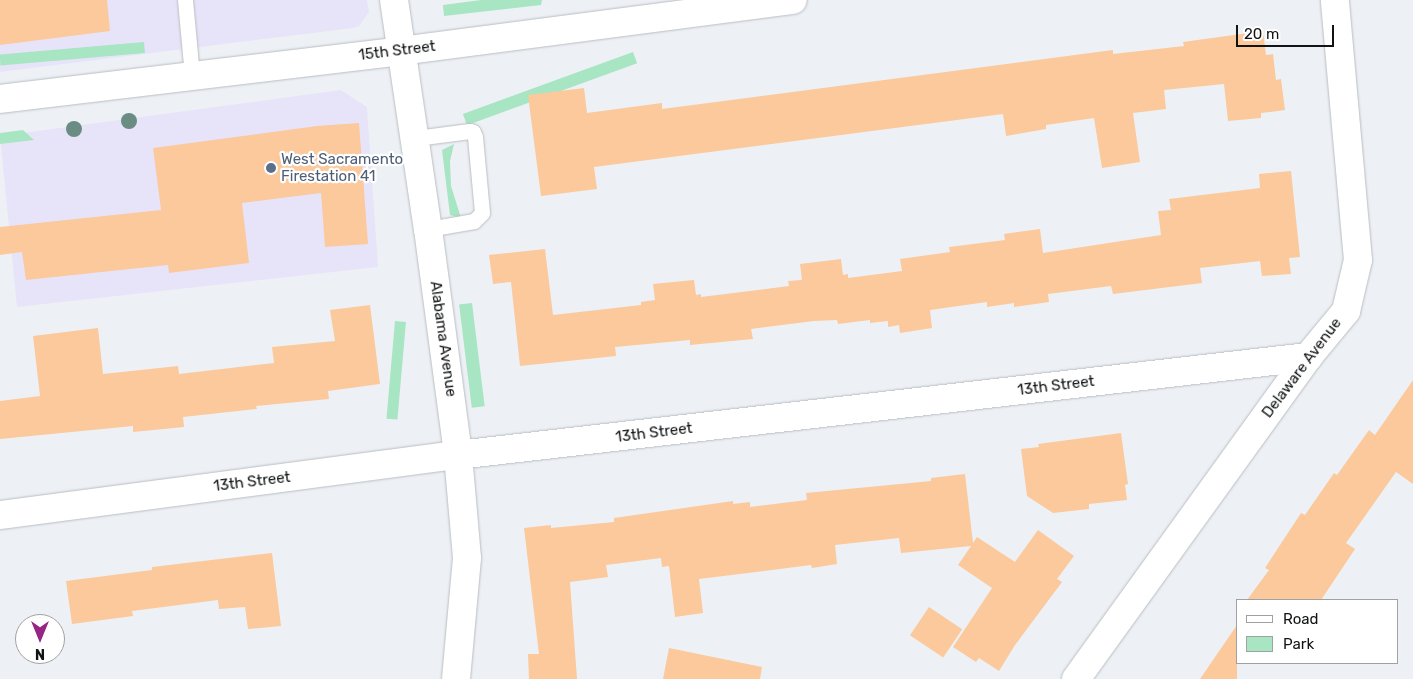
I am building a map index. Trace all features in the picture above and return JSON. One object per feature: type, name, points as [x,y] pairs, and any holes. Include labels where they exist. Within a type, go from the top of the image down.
[{"type":"street","name":"Alabama Avenue","points":[[394,0],[400,51],[416,138],[458,455],[467,558],[456,679]]},
{"type":"street","name":"15th Street","points":[[0,99],[400,51],[794,0]]},
{"type":"street","name":"Delaware Avenue","points":[[1076,679],[1308,357],[1346,311],[1358,260],[1335,0]]},
{"type":"street","name":"13th Street","points":[[0,515],[458,455],[1308,357]]},
{"type":"lane","points":[[185,0],[192,75]]},
{"type":"lane","points":[[416,138],[470,130],[475,137],[482,213],[474,220],[428,229]]},
{"type":"shaded area","points":[[0,0],[367,0],[369,12],[359,26],[353,28],[0,72]]},
{"type":"shaded area","points":[[341,90],[367,107],[378,267],[17,307],[0,136]]},
{"type":"green space","points":[[481,0],[542,0],[541,5],[444,16],[443,5]]},
{"type":"green space","points":[[144,42],[145,53],[1,66],[0,55]]},
{"type":"green space","points":[[633,52],[637,63],[467,125],[463,114]]},
{"type":"green space","points":[[23,130],[34,140],[0,144],[0,133]]},
{"type":"green space","points":[[454,144],[450,161],[451,186],[461,218],[450,215],[442,150]]},
{"type":"green space","points":[[472,303],[485,406],[472,408],[459,305]]},
{"type":"green space","points":[[395,321],[406,322],[397,420],[386,419]]},
{"type":"building","points":[[0,0],[107,0],[110,31],[0,45]]},
{"type":"building","points":[[1263,31],[1266,55],[1273,54],[1276,80],[1281,79],[1285,110],[1261,113],[1261,118],[1228,121],[1224,84],[1164,90],[1166,109],[1133,113],[1140,162],[1102,168],[1094,118],[1046,125],[1046,129],[1006,136],[1003,114],[594,167],[597,189],[541,196],[528,95],[584,88],[587,113],[662,103],[662,109],[1113,50],[1113,54],[1184,46],[1183,42]]},
{"type":"building","points":[[359,123],[368,244],[325,247],[321,193],[242,203],[249,263],[169,273],[168,265],[26,280],[22,252],[0,255],[0,227],[161,210],[153,148],[317,126]]},
{"type":"building","points":[[1291,171],[1300,257],[1289,258],[1291,274],[1262,276],[1260,261],[1200,268],[1202,283],[1113,294],[1111,286],[1048,294],[1049,302],[1014,307],[1014,303],[987,307],[987,302],[930,310],[932,328],[900,333],[899,325],[888,327],[888,321],[870,323],[870,320],[838,324],[837,320],[814,321],[751,329],[753,339],[690,345],[690,340],[615,347],[616,356],[520,366],[511,282],[493,284],[489,255],[545,249],[553,315],[641,305],[641,302],[655,300],[653,284],[694,280],[696,295],[701,294],[701,297],[789,286],[788,281],[802,280],[800,264],[841,259],[843,275],[848,274],[848,278],[902,271],[900,259],[950,252],[949,247],[1005,240],[1004,234],[1040,229],[1043,253],[1161,235],[1158,211],[1171,210],[1169,199],[1260,188],[1259,174]]},
{"type":"building","points":[[370,305],[380,384],[328,391],[329,399],[256,406],[257,409],[183,417],[184,427],[133,432],[133,426],[0,439],[0,401],[40,396],[33,336],[98,328],[103,374],[178,366],[179,374],[274,363],[272,347],[335,341],[330,310]]},
{"type":"building","points":[[1413,380],[1413,484],[1396,472],[1346,543],[1355,549],[1322,599],[1248,599],[1269,570],[1265,568],[1301,513],[1305,515],[1334,473],[1337,475],[1369,430],[1375,435]]},
{"type":"building","points":[[1121,433],[1128,484],[1125,485],[1127,500],[1089,504],[1089,509],[1053,513],[1027,496],[1021,449],[1039,447],[1038,444]]},
{"type":"building","points":[[965,474],[973,543],[977,537],[1015,562],[1038,530],[1074,556],[1057,579],[1062,582],[1015,645],[999,671],[979,658],[976,662],[953,647],[992,588],[958,565],[971,546],[901,553],[899,538],[835,545],[837,564],[812,568],[811,565],[699,579],[703,613],[675,617],[669,566],[662,567],[661,558],[606,565],[608,577],[570,582],[577,679],[529,679],[528,654],[539,654],[524,528],[551,525],[551,528],[614,522],[614,518],[733,501],[733,504],[750,502],[750,507],[807,500],[806,493],[931,481],[931,478]]},
{"type":"building","points":[[272,553],[281,626],[248,629],[245,607],[219,609],[218,600],[132,611],[133,616],[72,624],[66,581],[152,570],[152,567]]},
{"type":"building","points":[[929,607],[962,629],[943,658],[910,635]]},
{"type":"building","points":[[1236,626],[1237,679],[1200,679]]},
{"type":"building","points":[[669,648],[762,667],[760,679],[663,679]]},
{"type":"place","name":"West Sacramento Firestation 41","points":[[271,168]]}]
